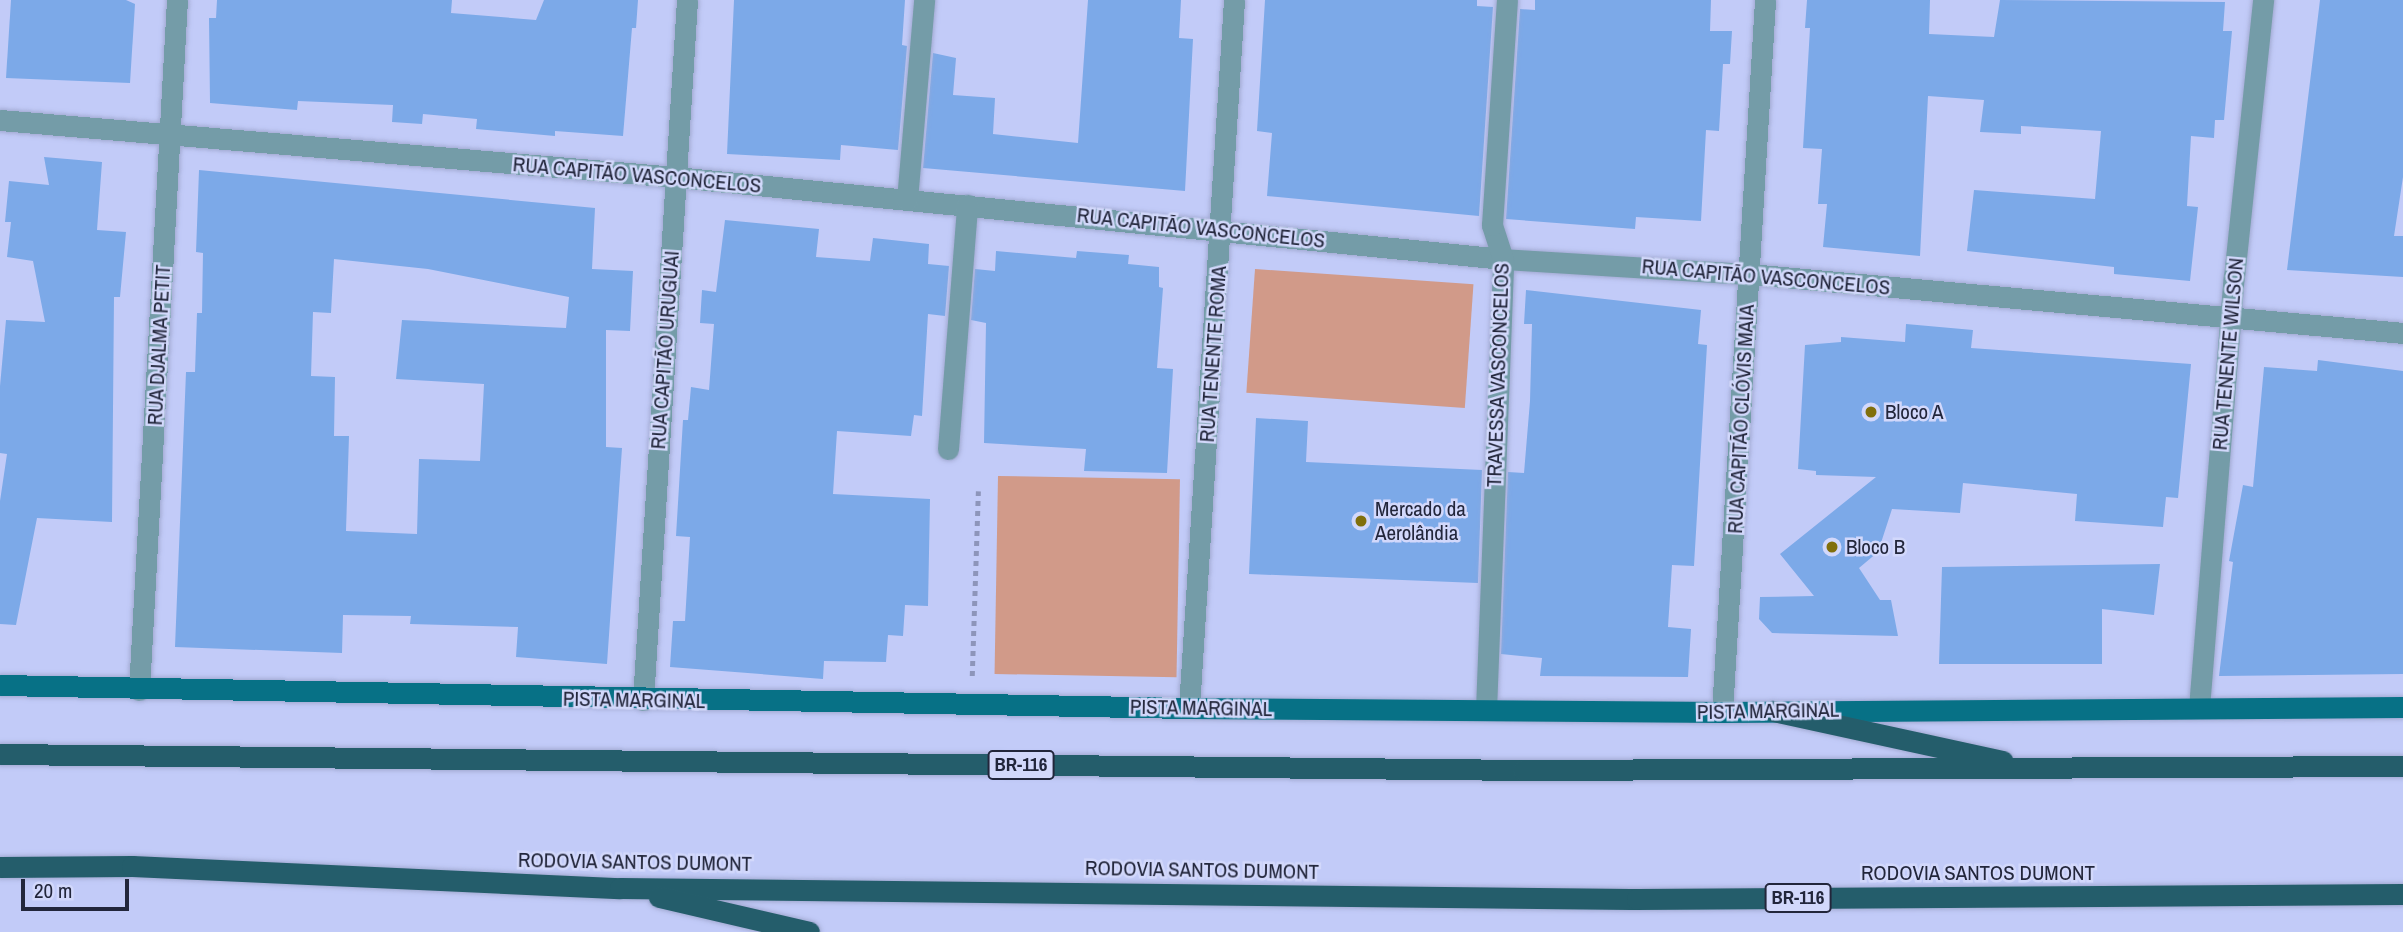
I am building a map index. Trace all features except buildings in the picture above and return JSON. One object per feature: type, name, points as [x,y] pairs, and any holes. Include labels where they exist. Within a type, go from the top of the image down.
[{"type":"highway","points":[[1773,710],[2043,769]]},
{"type":"highway","points":[[0,744],[33,754]]},
{"type":"highway","name":"BR-116","points":[[0,754],[1509,770],[2403,766]]},
{"type":"highway","name":"RODOVIA SANTOS DUMONT","points":[[0,867],[132,866],[620,888],[1637,899],[2403,894]]},
{"type":"highway","points":[[620,888],[809,932]]},
{"type":"main road","name":"PISTA MARGINAL","points":[[0,685],[643,700],[1189,708],[1722,712],[2403,706]]},
{"type":"street","name":"RUA DJALMA PETIT","points":[[139,690],[177,0]]},
{"type":"street","name":"RUA CAPITÃO URUGUAI","points":[[643,700],[687,0]]},
{"type":"street","points":[[907,200],[924,0]]},
{"type":"street","name":"RUA TENENTE ROMA","points":[[1189,708],[1234,0]]},
{"type":"street","name":"TRAVESSA VASCONCELOS","points":[[1486,710],[1503,259],[1492,225],[1507,0]]},
{"type":"street","name":"RUA CAPITÃO CLÓVIS MAIA","points":[[1722,712],[1765,0]]},
{"type":"street","name":"RUA TENENTE WILSON","points":[[2199,708],[2232,319],[2263,0]]},
{"type":"street","name":"RUA CAPITÃO VASCONCELOS","points":[[0,120],[676,177],[1503,259],[1749,274],[2403,333]]},
{"type":"street","points":[[948,449],[967,205]]},
{"type":"path","points":[[972,705],[978,491]]},
{"type":"shaded area","points":[[1255,269],[1473,284],[1465,408],[1246,393]]},
{"type":"shaded area","points":[[998,476],[1180,479],[1177,677],[995,674]]},
{"type":"place","name":"Bloco A","points":[[1871,412]]},
{"type":"place","name":"Mercado da Aerolândia","points":[[1361,521]]},
{"type":"place","name":"Bloco B","points":[[1832,547]]}]
